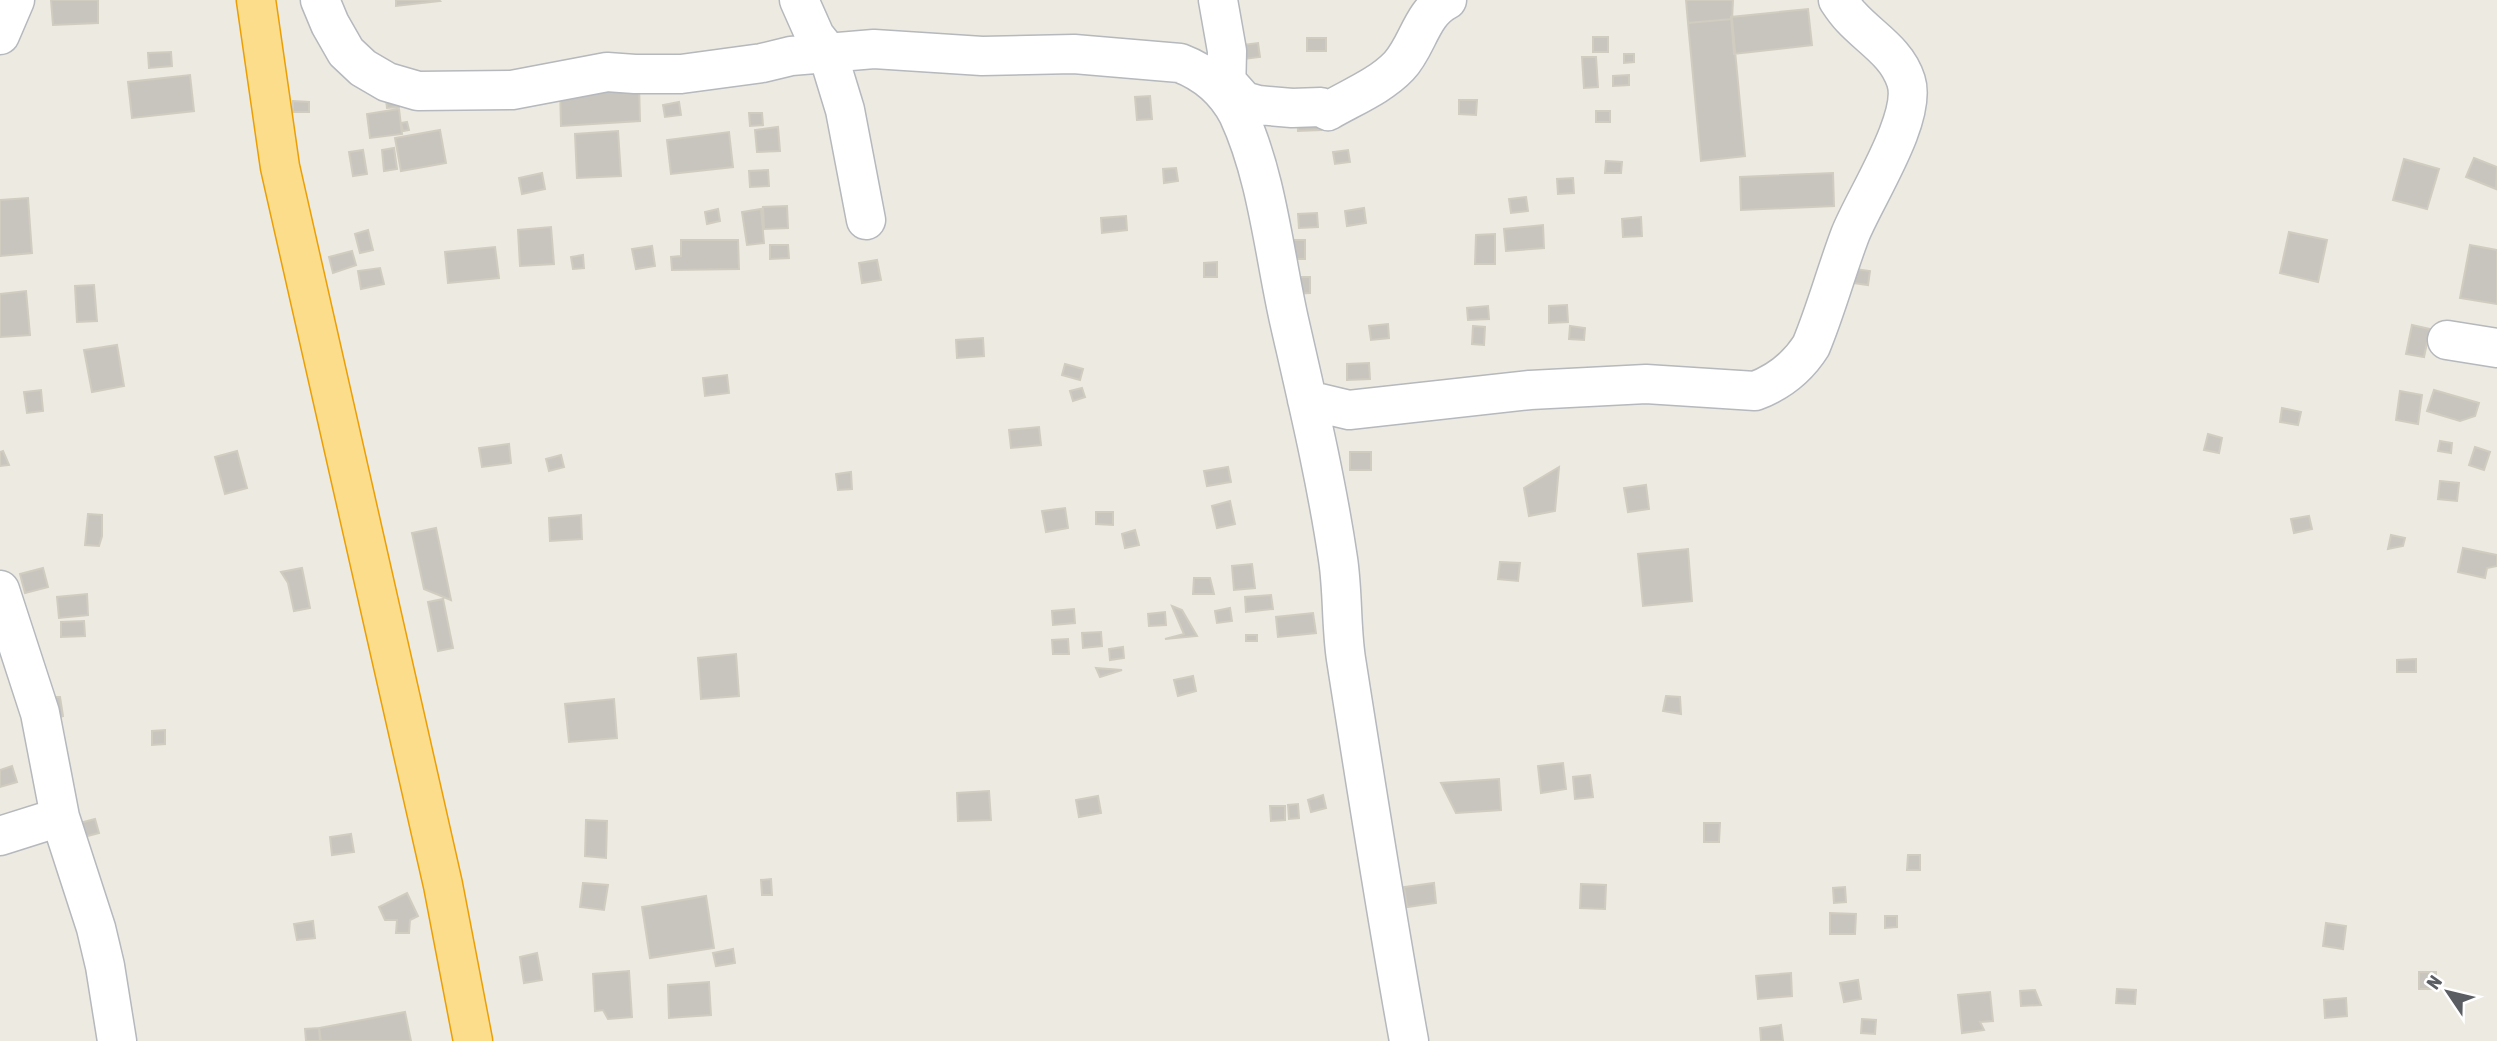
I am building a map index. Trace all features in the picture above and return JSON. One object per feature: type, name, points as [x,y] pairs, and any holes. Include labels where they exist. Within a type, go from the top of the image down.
[{"type":"highway","points":[[256,0],[281,167],[443,885],[473,1041]]},
{"type":"street","points":[[0,35],[15,0]]},
{"type":"street","points":[[320,0],[346,52],[363,68],[387,82],[418,91],[512,90],[607,72],[681,74],[827,51],[874,49],[982,55],[1074,54],[1180,63],[1197,69],[1244,101],[1292,108],[1321,107],[1328,111],[1386,79],[1401,64],[1432,11],[1447,0]]},
{"type":"street","points":[[799,0],[816,36],[827,51],[845,110],[866,220]]},
{"type":"street","points":[[1218,0],[1227,51],[1227,89],[1264,193],[1338,561],[1345,655],[1409,1041]]},
{"type":"street","points":[[1307,400],[1349,410],[1530,390],[1646,384],[1755,391],[1787,374],[1800,363],[1811,346],[1851,233],[1896,141],[1905,111],[1907,83],[1896,60],[1851,18],[1838,0]]},
{"type":"street","points":[[2447,340],[2497,348]]},
{"type":"street","points":[[0,590],[40,713],[60,817],[96,928],[117,1041]]},
{"type":"street","points":[[0,836],[60,817]]},
{"type":"building","points":[[51,0],[98,0],[98,23],[53,25]]},
{"type":"building","points":[[396,0],[439,0],[440,1],[396,6]]},
{"type":"building","points":[[1686,0],[1733,0],[1732,19],[1688,23]]},
{"type":"building","points":[[1808,9],[1812,45],[1734,54],[1731,17]]},
{"type":"building","points":[[1732,19],[1745,156],[1701,161],[1688,23]]},
{"type":"building","points":[[1593,37],[1608,37],[1608,52],[1593,52]]},
{"type":"building","points":[[1307,38],[1326,38],[1326,51],[1307,51]]},
{"type":"building","points":[[1258,43],[1260,57],[1244,59],[1242,45]]},
{"type":"building","points":[[171,52],[172,66],[149,68],[148,53]]},
{"type":"building","points":[[1624,54],[1634,54],[1634,62],[1624,63]]},
{"type":"building","points":[[1582,57],[1596,57],[1598,87],[1584,88]]},
{"type":"building","points":[[190,75],[194,111],[132,118],[128,82]]},
{"type":"building","points":[[1629,75],[1629,85],[1613,86],[1613,76]]},
{"type":"building","points":[[639,83],[640,121],[561,126],[560,89]]},
{"type":"building","points":[[1150,96],[1152,119],[1137,120],[1135,97]]},
{"type":"building","points":[[398,98],[399,107],[387,108],[386,100]]},
{"type":"building","points":[[1459,100],[1477,100],[1476,115],[1459,114]]},
{"type":"building","points":[[293,101],[309,102],[309,112],[293,112]]},
{"type":"building","points":[[679,102],[681,115],[665,117],[663,105]]},
{"type":"building","points":[[399,109],[402,134],[370,138],[367,114]]},
{"type":"building","points":[[1321,110],[1321,130],[1298,131],[1297,111]]},
{"type":"building","points":[[1596,111],[1610,111],[1610,122],[1596,122]]},
{"type":"building","points":[[749,113],[762,113],[763,125],[750,126]]},
{"type":"building","points":[[407,122],[409,130],[403,131],[401,123]]},
{"type":"building","points":[[778,127],[780,151],[757,152],[755,130]]},
{"type":"building","points":[[440,130],[446,163],[401,171],[395,138]]},
{"type":"building","points":[[618,131],[621,176],[577,178],[575,134]]},
{"type":"building","points":[[729,132],[733,167],[671,174],[667,140]]},
{"type":"building","points":[[394,148],[397,169],[384,171],[382,150]]},
{"type":"building","points":[[363,150],[367,174],[353,176],[349,152]]},
{"type":"building","points":[[1348,150],[1350,162],[1335,164],[1333,152]]},
{"type":"building","points":[[2474,158],[2497,167],[2496,189],[2466,177]]},
{"type":"building","points":[[2404,159],[2439,169],[2427,209],[2393,200]]},
{"type":"building","points":[[1606,161],[1622,162],[1621,173],[1605,173]]},
{"type":"building","points":[[1176,168],[1178,181],[1164,183],[1163,169]]},
{"type":"building","points":[[768,170],[769,186],[750,187],[749,171]]},
{"type":"building","points":[[542,173],[545,189],[522,194],[519,178]]},
{"type":"building","points":[[1833,173],[1834,206],[1741,210],[1740,177]]},
{"type":"building","points":[[1573,178],[1574,193],[1558,194],[1557,179]]},
{"type":"building","points":[[1526,197],[1528,211],[1511,213],[1509,199]]},
{"type":"building","points":[[28,198],[32,253],[0,256],[0,200]]},
{"type":"building","points":[[787,206],[788,228],[764,229],[763,207]]},
{"type":"building","points":[[1364,208],[1366,223],[1347,226],[1345,211]]},
{"type":"building","points":[[718,209],[720,221],[707,224],[705,212]]},
{"type":"building","points":[[761,209],[764,243],[747,245],[742,212]]},
{"type":"building","points":[[1317,213],[1318,227],[1299,228],[1298,214]]},
{"type":"building","points":[[1126,216],[1127,230],[1102,233],[1101,218]]},
{"type":"building","points":[[1641,217],[1642,236],[1623,237],[1622,219]]},
{"type":"building","points":[[1543,225],[1544,248],[1506,251],[1504,229]]},
{"type":"building","points":[[551,227],[554,264],[520,266],[518,230]]},
{"type":"building","points":[[368,230],[373,250],[360,253],[355,234]]},
{"type":"building","points":[[2289,232],[2327,240],[2318,282],[2280,273]]},
{"type":"building","points":[[1495,234],[1495,264],[1475,264],[1476,235]]},
{"type":"building","points":[[681,240],[738,240],[739,269],[672,270],[671,257],[681,256]]},
{"type":"building","points":[[1283,240],[1305,240],[1305,259],[1283,259]]},
{"type":"building","points":[[770,245],[788,245],[789,258],[770,259]]},
{"type":"building","points":[[2470,245],[2497,250],[2497,304],[2460,298]]},
{"type":"building","points":[[652,246],[655,266],[636,269],[632,249]]},
{"type":"building","points":[[495,247],[499,278],[448,283],[445,252]]},
{"type":"building","points":[[352,251],[356,265],[333,273],[329,257]]},
{"type":"building","points":[[583,255],[584,268],[573,269],[571,257]]},
{"type":"building","points":[[877,260],[881,280],[862,283],[859,263]]},
{"type":"building","points":[[1217,262],[1217,277],[1204,277],[1204,263]]},
{"type":"building","points":[[380,268],[384,284],[361,289],[358,271]]},
{"type":"building","points":[[1848,268],[1870,271],[1868,285],[1846,282]]},
{"type":"building","points":[[1289,277],[1310,277],[1310,293],[1289,294]]},
{"type":"building","points":[[94,285],[97,321],[77,322],[75,286]]},
{"type":"building","points":[[26,291],[30,335],[0,337],[0,294]]},
{"type":"building","points":[[1567,305],[1568,322],[1549,323],[1549,306]]},
{"type":"building","points":[[1488,306],[1489,319],[1468,320],[1467,308]]},
{"type":"building","points":[[1388,324],[1389,338],[1371,340],[1369,326]]},
{"type":"building","points":[[2412,325],[2430,329],[2424,357],[2406,354]]},
{"type":"building","points":[[1473,326],[1485,327],[1484,345],[1472,344]]},
{"type":"building","points":[[1570,326],[1585,328],[1584,340],[1569,339]]},
{"type":"building","points":[[983,338],[984,356],[957,358],[956,340]]},
{"type":"building","points":[[117,345],[124,386],[92,392],[84,350]]},
{"type":"building","points":[[1369,363],[1370,379],[1347,380],[1347,364]]},
{"type":"building","points":[[1065,364],[1083,369],[1080,380],[1062,375]]},
{"type":"building","points":[[727,375],[729,393],[705,396],[703,378]]},
{"type":"building","points":[[1082,388],[1085,397],[1073,401],[1070,391]]},
{"type":"building","points":[[41,390],[43,411],[27,413],[24,392]]},
{"type":"building","points":[[2434,390],[2479,403],[2475,416],[2460,421],[2427,411]]},
{"type":"building","points":[[2400,391],[2422,395],[2418,424],[2396,420]]},
{"type":"building","points":[[2282,408],[2301,412],[2298,425],[2280,422]]},
{"type":"building","points":[[1039,427],[1041,445],[1011,448],[1009,430]]},
{"type":"building","points":[[2208,434],[2222,438],[2219,453],[2204,450]]},
{"type":"building","points":[[2440,441],[2452,443],[2451,453],[2438,451]]},
{"type":"building","points":[[509,444],[511,463],[482,467],[479,448]]},
{"type":"building","points":[[2475,447],[2490,452],[2484,470],[2469,465]]},
{"type":"building","points":[[3,451],[9,465],[0,466],[0,452]]},
{"type":"building","points":[[237,451],[247,488],[225,494],[215,457]]},
{"type":"building","points":[[1350,452],[1371,452],[1371,470],[1350,470]]},
{"type":"building","points":[[561,455],[564,467],[549,471],[546,459]]},
{"type":"building","points":[[1228,467],[1231,482],[1207,486],[1204,471]]},
{"type":"building","points":[[1559,467],[1555,511],[1529,516],[1524,488]]},
{"type":"building","points":[[851,472],[852,489],[838,490],[836,474]]},
{"type":"building","points":[[2440,481],[2459,483],[2457,501],[2438,499]]},
{"type":"building","points":[[1646,485],[1649,509],[1628,512],[1624,488]]},
{"type":"building","points":[[1230,501],[1235,524],[1217,528],[1212,506]]},
{"type":"building","points":[[1065,508],[1068,528],[1046,532],[1042,511]]},
{"type":"building","points":[[1096,512],[1113,512],[1113,525],[1096,524]]},
{"type":"building","points":[[88,514],[102,515],[99,546],[85,545]]},
{"type":"building","points":[[581,515],[582,539],[550,541],[549,518]]},
{"type":"building","points":[[2309,516],[2312,529],[2294,533],[2291,519]]},
{"type":"building","points":[[436,528],[451,600],[424,589],[412,533]]},
{"type":"building","points":[[1135,530],[1139,545],[1125,548],[1122,534]]},
{"type":"building","points":[[2391,535],[2405,538],[2403,546],[2388,549]]},
{"type":"building","points":[[2463,548],[2497,555],[2497,566],[2487,568],[2485,578],[2458,572]]},
{"type":"building","points":[[1688,549],[1692,601],[1643,606],[1638,554]]},
{"type":"building","points":[[1500,562],[1520,563],[1518,581],[1498,579]]},
{"type":"building","points":[[1252,564],[1255,588],[1234,590],[1232,566]]},
{"type":"building","points":[[43,568],[48,587],[25,593],[20,574]]},
{"type":"building","points":[[302,568],[310,608],[294,611],[288,583],[281,572]]},
{"type":"building","points":[[1194,578],[1210,578],[1214,594],[1193,594]]},
{"type":"building","points":[[87,594],[88,615],[59,618],[57,597]]},
{"type":"building","points":[[1271,595],[1273,609],[1246,612],[1245,597]]},
{"type":"building","points":[[443,599],[453,648],[438,651],[428,602]]},
{"type":"building","points":[[1172,606],[1182,610],[1197,636],[1165,639],[1184,634]]},
{"type":"building","points":[[1230,608],[1232,621],[1217,623],[1215,611]]},
{"type":"building","points":[[1074,609],[1075,623],[1053,625],[1052,611]]},
{"type":"building","points":[[1165,612],[1166,625],[1149,626],[1148,614]]},
{"type":"building","points":[[1313,613],[1316,633],[1278,637],[1276,617]]},
{"type":"building","points":[[84,621],[85,636],[61,637],[61,622]]},
{"type":"building","points":[[1101,632],[1102,646],[1083,648],[1082,633]]},
{"type":"building","points":[[1246,635],[1257,635],[1257,641],[1246,641]]},
{"type":"building","points":[[1068,639],[1069,654],[1053,654],[1052,640]]},
{"type":"building","points":[[1123,647],[1124,658],[1110,660],[1109,649]]},
{"type":"building","points":[[736,654],[739,696],[701,699],[698,658]]},
{"type":"building","points":[[2416,659],[2416,672],[2397,672],[2397,660]]},
{"type":"building","points":[[1096,668],[1122,670],[1100,677]]},
{"type":"building","points":[[1193,676],[1196,691],[1178,696],[1174,680]]},
{"type":"building","points":[[1666,696],[1680,697],[1681,714],[1663,711]]},
{"type":"building","points":[[46,697],[60,697],[63,716],[48,721]]},
{"type":"building","points":[[614,699],[617,738],[569,742],[565,704]]},
{"type":"building","points":[[165,730],[165,744],[152,745],[152,731]]},
{"type":"building","points":[[1563,763],[1566,789],[1541,793],[1538,766]]},
{"type":"building","points":[[12,766],[17,782],[0,787],[0,770]]},
{"type":"building","points":[[1590,775],[1593,797],[1575,799],[1573,777]]},
{"type":"building","points":[[1499,779],[1501,810],[1456,813],[1441,783]]},
{"type":"building","points":[[989,791],[991,820],[958,821],[957,793]]},
{"type":"building","points":[[1323,795],[1326,808],[1311,812],[1308,800]]},
{"type":"building","points":[[1098,796],[1101,813],[1079,817],[1076,800]]},
{"type":"building","points":[[1298,804],[1299,818],[1289,819],[1288,805]]},
{"type":"building","points":[[1270,806],[1285,806],[1285,820],[1271,821]]},
{"type":"building","points":[[95,819],[99,833],[80,838],[76,824]]},
{"type":"building","points":[[586,820],[607,821],[606,858],[585,856]]},
{"type":"building","points":[[1704,823],[1720,823],[1719,842],[1704,842]]},
{"type":"building","points":[[351,834],[354,852],[332,855],[330,837]]},
{"type":"building","points":[[1908,855],[1920,855],[1920,870],[1907,870]]},
{"type":"building","points":[[771,879],[772,895],[762,895],[761,880]]},
{"type":"building","points":[[583,883],[608,885],[604,910],[580,907]]},
{"type":"building","points":[[1434,883],[1436,903],[1407,907],[1404,887]]},
{"type":"building","points":[[1581,884],[1606,885],[1605,909],[1580,908]]},
{"type":"building","points":[[1845,887],[1846,902],[1834,903],[1833,888]]},
{"type":"building","points":[[407,893],[418,916],[410,920],[409,933],[396,933],[397,920],[385,920],[379,907]]},
{"type":"building","points":[[706,896],[714,948],[650,958],[642,907]]},
{"type":"building","points":[[1830,913],[1856,914],[1855,934],[1830,934]]},
{"type":"building","points":[[1885,916],[1897,916],[1897,927],[1885,928]]},
{"type":"building","points":[[313,921],[315,938],[297,940],[294,924]]},
{"type":"building","points":[[2326,923],[2346,926],[2343,949],[2323,946]]},
{"type":"building","points":[[733,949],[735,963],[716,966],[713,953]]},
{"type":"building","points":[[537,953],[542,980],[524,983],[520,957]]},
{"type":"building","points":[[629,971],[632,1017],[608,1019],[603,1010],[595,1011],[593,974]]},
{"type":"building","points":[[2419,972],[2436,972],[2436,989],[2419,989]]},
{"type":"building","points":[[1791,973],[1792,996],[1758,999],[1756,976]]},
{"type":"building","points":[[1858,980],[1861,999],[1844,1002],[1840,983]]},
{"type":"building","points":[[709,982],[711,1015],[669,1018],[668,985]]},
{"type":"building","points":[[2117,989],[2136,990],[2135,1004],[2116,1003]]},
{"type":"building","points":[[2035,990],[2041,1005],[2021,1006],[2020,991]]},
{"type":"building","points":[[1990,992],[1993,1021],[1980,1022],[1984,1030],[1962,1033],[1958,995]]},
{"type":"building","points":[[2346,998],[2347,1016],[2325,1018],[2324,1000]]},
{"type":"building","points":[[405,1012],[411,1041],[321,1041],[319,1028]]},
{"type":"building","points":[[1862,1019],[1876,1020],[1875,1034],[1861,1033]]},
{"type":"building","points":[[1781,1025],[1783,1041],[1761,1041],[1760,1028]]},
{"type":"building","points":[[319,1028],[320,1041],[306,1041],[305,1029]]}]
